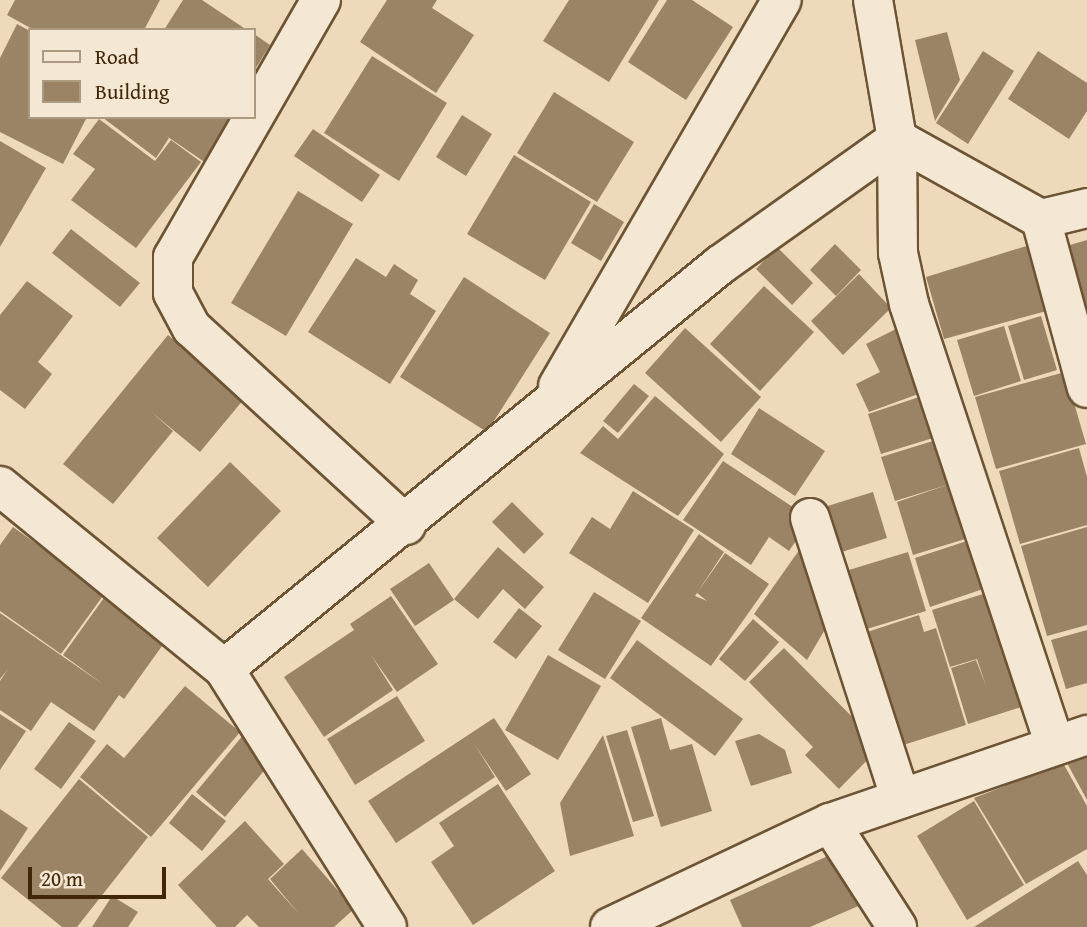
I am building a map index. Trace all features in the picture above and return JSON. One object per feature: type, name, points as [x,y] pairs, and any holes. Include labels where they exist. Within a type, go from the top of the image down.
[{"type":"street","points":[[256,113],[321,0]]},
{"type":"street","points":[[547,405],[782,0]]},
{"type":"street","points":[[610,927],[830,823],[1071,741],[909,304],[898,253],[897,139],[873,0]]},
{"type":"street","points":[[252,119],[173,257],[173,293],[192,328],[406,524]]},
{"type":"street","points":[[224,669],[406,524],[547,405],[732,256],[897,139]]},
{"type":"street","points":[[897,139],[1041,219],[1087,208]]},
{"type":"street","points":[[1041,219],[1087,388]]},
{"type":"street","points":[[0,486],[224,669],[387,927]]},
{"type":"street","points":[[810,518],[901,799]]},
{"type":"street","points":[[830,823],[897,927]]},
{"type":"building","points":[[15,0],[160,0],[145,28],[30,28],[7,15]]},
{"type":"building","points":[[183,0],[202,0],[244,28],[165,28]]},
{"type":"building","points":[[387,0],[437,0],[432,8],[474,35],[436,93],[360,42]]},
{"type":"building","points":[[569,0],[659,0],[609,82],[543,41]]},
{"type":"building","points":[[667,0],[692,0],[733,27],[686,100],[628,62]]},
{"type":"building","points":[[17,24],[28,30],[28,119],[86,119],[63,164],[0,132],[0,58]]},
{"type":"building","points":[[947,32],[960,80],[935,121],[915,40]]},
{"type":"building","points":[[256,35],[270,45],[256,68]]},
{"type":"building","points":[[983,51],[1014,71],[968,144],[936,123]]},
{"type":"building","points":[[1038,51],[1087,83],[1087,111],[1069,139],[1008,99]]},
{"type":"building","points":[[372,56],[447,103],[399,181],[324,133]]},
{"type":"building","points":[[554,92],[634,142],[597,202],[517,153]]},
{"type":"building","points":[[462,115],[492,134],[466,176],[436,157]]},
{"type":"building","points":[[99,119],[155,161],[171,140],[201,162],[136,248],[71,200],[95,169],[73,154]]},
{"type":"building","points":[[105,119],[236,119],[206,163],[165,135],[169,138],[156,158]]},
{"type":"building","points":[[313,129],[380,175],[362,202],[294,156]]},
{"type":"building","points":[[0,141],[46,168],[0,247]]},
{"type":"building","points":[[514,155],[591,202],[545,280],[467,234]]},
{"type":"building","points":[[298,191],[353,224],[286,336],[231,303]]},
{"type":"building","points":[[594,204],[624,222],[601,261],[571,243]]},
{"type":"building","points":[[71,229],[140,283],[120,307],[52,253]]},
{"type":"building","points":[[1087,240],[1087,336],[1063,247]]},
{"type":"building","points":[[1036,243],[1054,309],[944,339],[926,277]]},
{"type":"building","points":[[835,244],[861,270],[836,296],[810,270]]},
{"type":"building","points":[[777,247],[813,283],[792,305],[756,269]]},
{"type":"building","points":[[356,258],[386,277],[394,264],[418,280],[410,294],[436,311],[390,384],[308,332]]},
{"type":"building","points":[[859,274],[891,308],[843,355],[811,321]]},
{"type":"building","points":[[464,277],[550,333],[487,432],[400,377]]},
{"type":"building","points":[[27,281],[73,316],[38,362],[52,374],[25,409],[0,390],[0,315]]},
{"type":"building","points":[[764,286],[814,332],[760,391],[710,344]]},
{"type":"building","points":[[1041,316],[1057,370],[1024,380],[1008,326]]},
{"type":"building","points":[[904,325],[932,389],[869,412],[856,384],[880,372],[866,344]]},
{"type":"building","points":[[1004,326],[1021,381],[974,396],[957,340]]},
{"type":"building","points":[[685,328],[761,397],[721,442],[645,373]]},
{"type":"building","points":[[168,335],[244,399],[200,452],[150,411],[173,431],[113,504],[63,464]]},
{"type":"building","points":[[1065,372],[1086,444],[996,469],[975,397]]},
{"type":"building","points":[[634,384],[649,396],[618,433],[603,421]]},
{"type":"building","points":[[655,396],[724,454],[678,516],[580,453],[603,426],[618,439]]},
{"type":"building","points":[[919,397],[933,438],[881,454],[868,414]]},
{"type":"building","points":[[759,408],[825,451],[795,496],[731,454]]},
{"type":"building","points":[[949,436],[975,536],[913,555],[897,502],[950,484],[895,501],[881,457]]},
{"type":"building","points":[[1079,448],[1087,477],[1087,525],[1020,544],[999,471]]},
{"type":"building","points":[[723,461],[811,519],[789,551],[769,537],[751,565],[683,520]]},
{"type":"building","points":[[230,462],[281,511],[208,587],[157,538]]},
{"type":"building","points":[[633,491],[694,530],[648,603],[569,553],[592,517],[610,529]]},
{"type":"building","points":[[873,492],[887,538],[835,554],[821,508]]},
{"type":"building","points":[[512,502],[544,534],[524,554],[492,522]]},
{"type":"building","points":[[13,527],[105,593],[61,654],[0,611],[0,545]]},
{"type":"building","points":[[1087,527],[1087,625],[1047,636],[1021,546]]},
{"type":"building","points":[[699,534],[724,552],[695,596],[707,601],[697,593],[725,553],[769,584],[711,666],[641,618]]},
{"type":"building","points":[[979,537],[995,585],[930,607],[915,558]]},
{"type":"building","points":[[807,539],[843,599],[807,660],[754,614]]},
{"type":"building","points":[[498,547],[544,587],[525,609],[503,589],[478,619],[454,599]]},
{"type":"building","points":[[908,552],[926,611],[857,632],[839,573]]},
{"type":"building","points":[[429,563],[454,600],[415,626],[390,589]]},
{"type":"building","points":[[1021,582],[1056,696],[968,724],[951,668],[976,660],[986,686],[977,659],[950,667],[932,610]]},
{"type":"building","points":[[594,592],[641,621],[605,679],[558,650]]},
{"type":"building","points":[[106,595],[167,639],[124,699],[119,695],[94,731],[51,702],[31,731],[0,710],[0,681],[8,669],[0,679],[0,613],[104,685],[63,655]]},
{"type":"building","points":[[391,596],[438,664],[397,692],[371,655],[393,690],[324,737],[284,677],[354,630],[350,624]]},
{"type":"building","points":[[519,608],[542,626],[516,659],[493,642]]},
{"type":"building","points":[[919,615],[924,632],[936,628],[966,725],[894,748],[858,635]]},
{"type":"building","points":[[753,619],[779,642],[745,681],[719,659]]},
{"type":"building","points":[[1087,630],[1087,683],[1066,689],[1051,640]]},
{"type":"building","points":[[637,640],[743,719],[715,756],[610,678]]},
{"type":"building","points":[[784,648],[881,746],[839,789],[805,755],[813,747],[749,682]]},
{"type":"building","points":[[548,655],[601,686],[558,760],[505,730]]},
{"type":"building","points":[[185,686],[240,732],[151,837],[80,777],[107,744],[124,758]]},
{"type":"building","points":[[397,696],[425,741],[355,785],[327,739]]},
{"type":"building","points":[[0,714],[26,731],[0,770]]},
{"type":"building","points":[[494,718],[531,774],[506,791],[475,745],[495,777],[396,843],[368,801]]},
{"type":"building","points":[[661,718],[670,750],[692,744],[712,811],[661,827],[631,727]]},
{"type":"building","points":[[69,722],[96,741],[61,789],[34,769]]},
{"type":"building","points":[[627,730],[654,816],[633,822],[606,736]]},
{"type":"building","points":[[244,734],[274,759],[225,817],[196,792]]},
{"type":"building","points":[[759,734],[785,750],[792,773],[751,786],[735,741]]},
{"type":"building","points":[[603,735],[634,836],[570,856],[560,803]]},
{"type":"building","points":[[1087,755],[1087,800],[1067,763]]},
{"type":"building","points":[[1063,763],[1087,806],[1087,849],[1026,884],[974,798]]},
{"type":"building","points":[[79,779],[148,837],[77,927],[62,927],[1,878]]},
{"type":"building","points":[[498,784],[555,871],[473,925],[431,862],[454,846],[439,823]]},
{"type":"building","points":[[192,794],[226,821],[202,851],[169,823]]},
{"type":"building","points":[[974,801],[1024,885],[967,920],[917,836]]},
{"type":"building","points":[[0,809],[28,828],[0,871]]},
{"type":"building","points":[[245,821],[284,864],[268,879],[299,914],[270,879],[302,849],[354,909],[334,927],[259,927],[247,915],[235,927],[217,927],[178,885]]},
{"type":"building","points":[[839,851],[863,904],[810,927],[742,927],[730,900]]},
{"type":"building","points":[[1078,861],[1087,875],[1087,927],[974,927]]},
{"type":"building","points":[[112,896],[138,912],[128,927],[92,927]]}]
